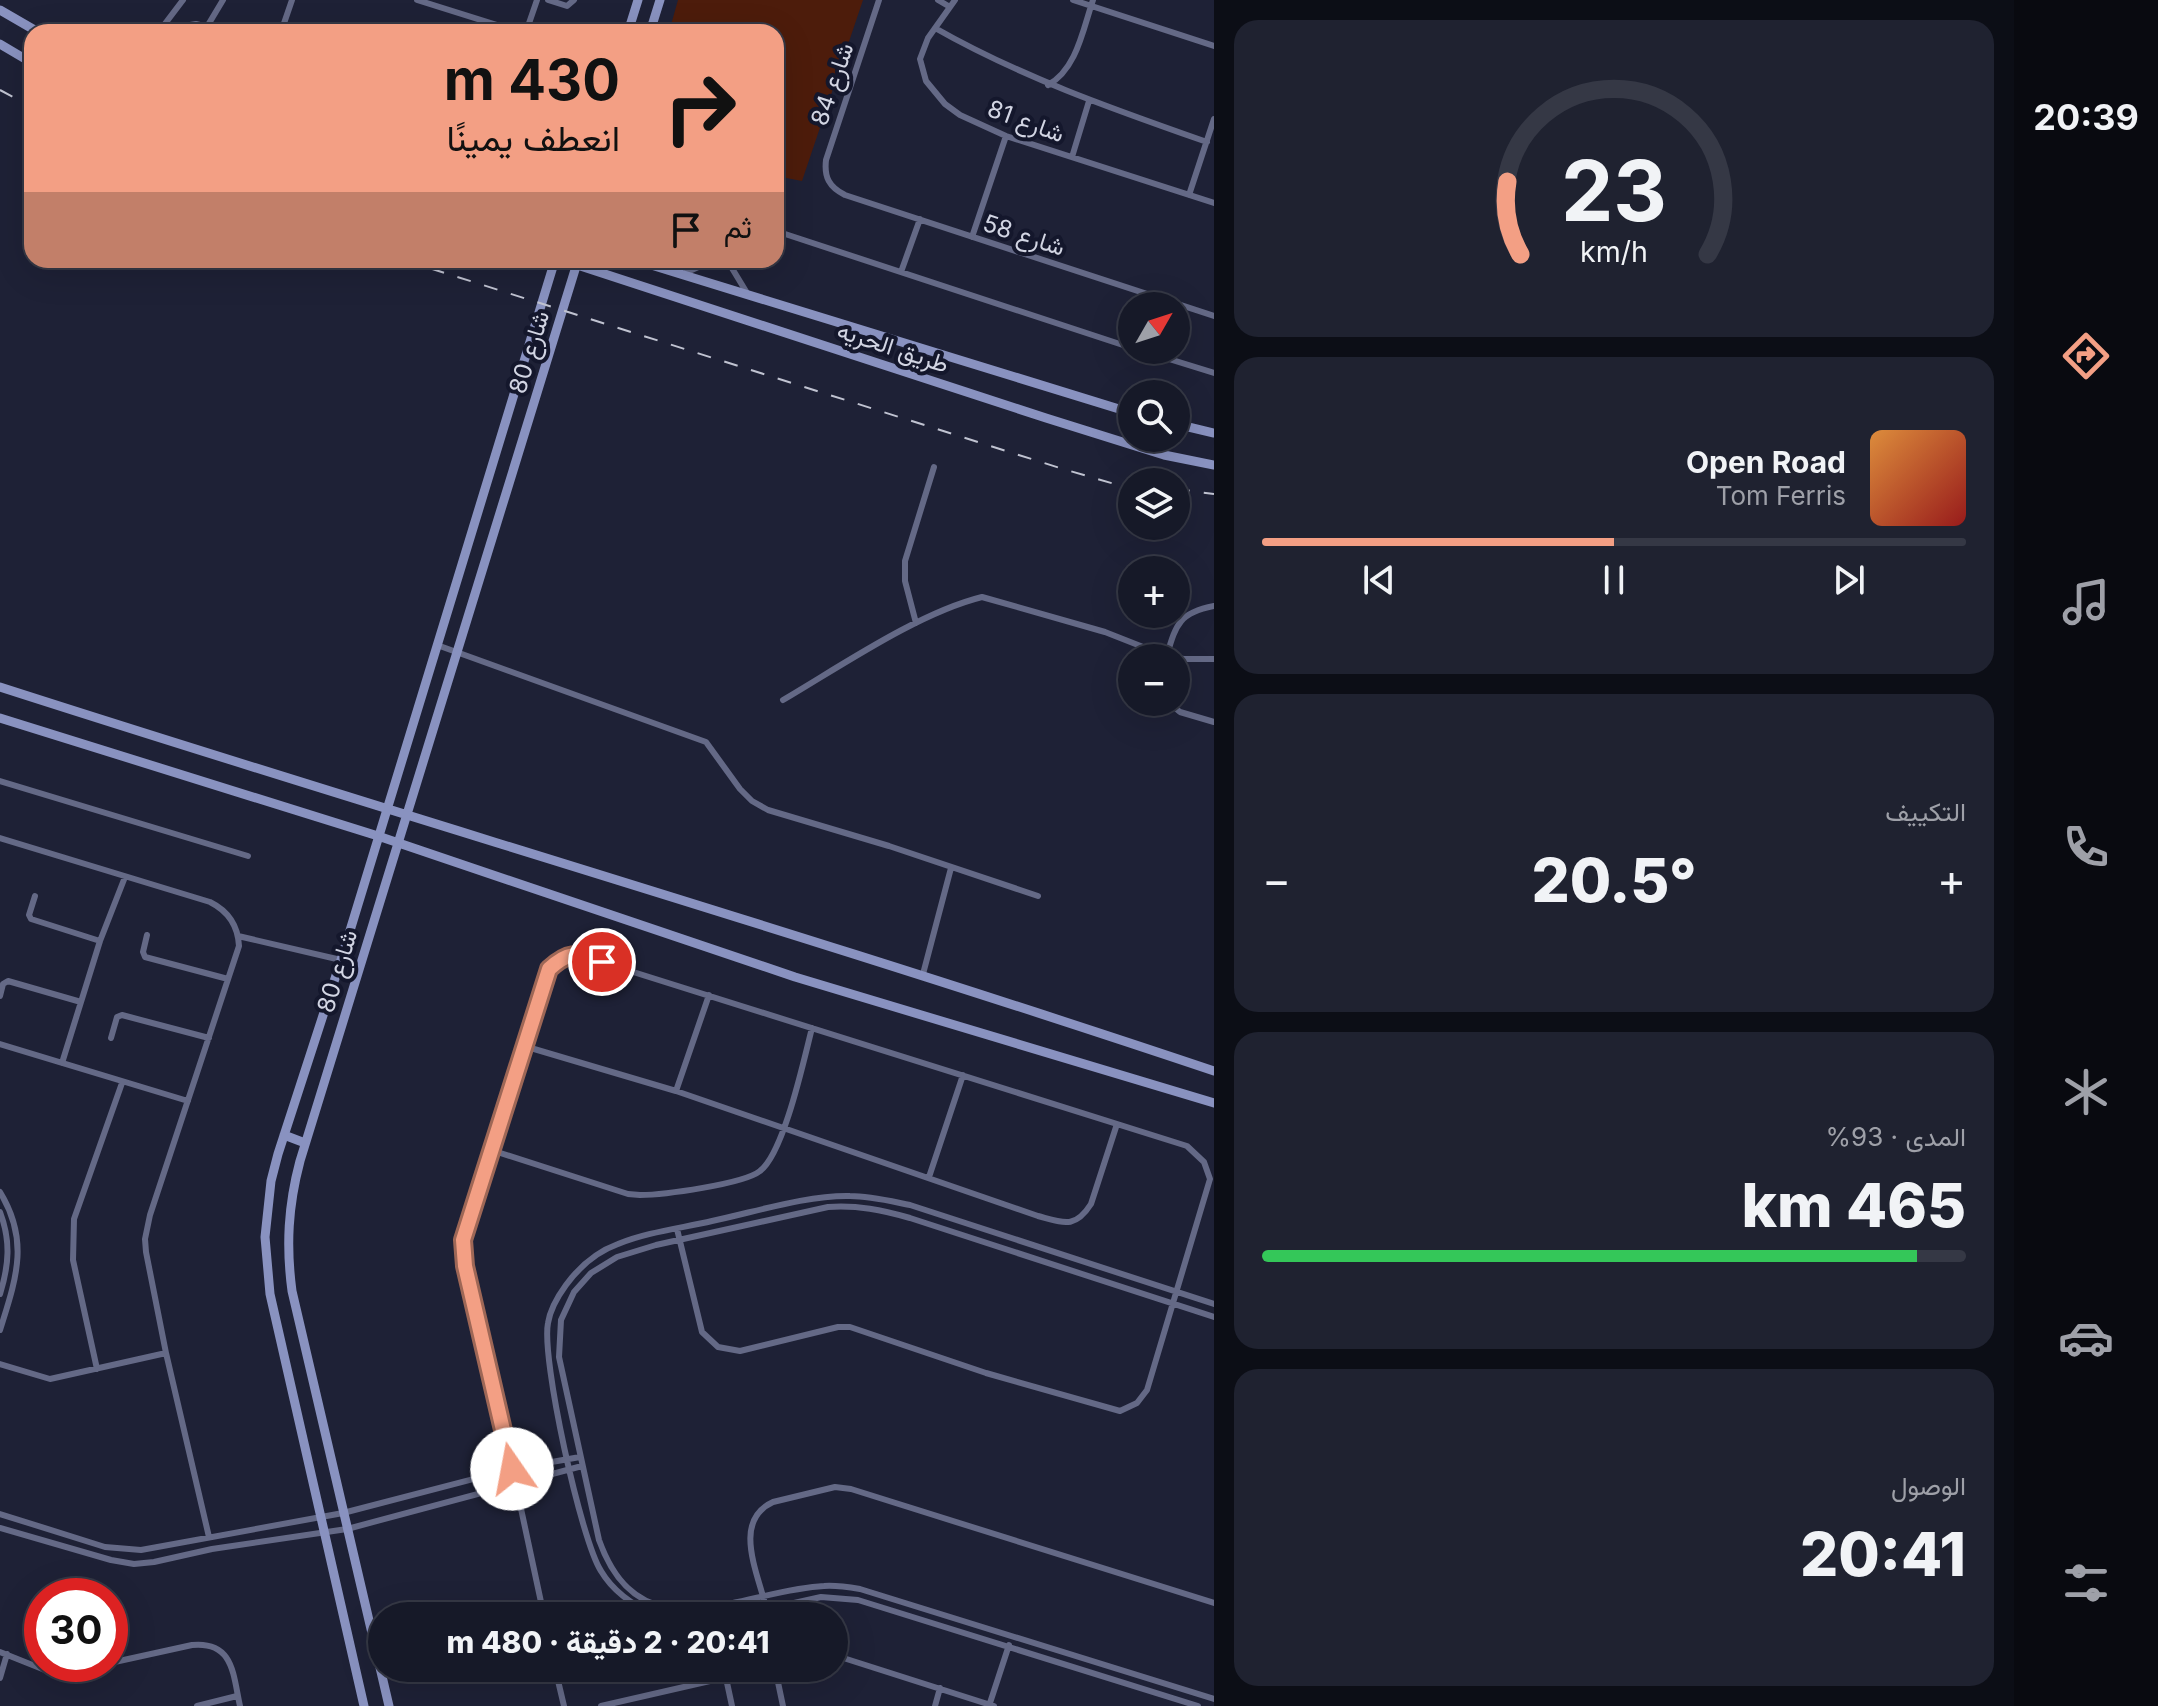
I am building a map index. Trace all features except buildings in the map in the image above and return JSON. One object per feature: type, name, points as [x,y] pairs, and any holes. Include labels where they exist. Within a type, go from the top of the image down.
[{"type":"street","points":[[165,24],[183,0]]},
{"type":"street","points":[[209,24],[223,0]]},
{"type":"street","points":[[284,24],[292,0]]},
{"type":"street","points":[[417,0],[494,24]]},
{"type":"street","points":[[529,24],[537,0]]},
{"type":"street","points":[[548,0],[567,6],[574,0]]},
{"type":"street","points":[[630,24],[638,0]]},
{"type":"street","points":[[652,24],[660,0]]},
{"type":"street","name":"شارع 84","points":[[827,180],[826,160],[832,137],[879,0]]},
{"type":"street","points":[[938,0],[950,7]]},
{"type":"street","name":"شارع 81","points":[[955,0],[923,48],[920,59],[926,81],[945,104],[960,115],[1006,136],[1214,203]]},
{"type":"street","points":[[1073,0],[1092,3],[1214,46]]},
{"type":"street","points":[[1048,85],[1069,66],[1092,3]]},
{"type":"street","points":[[0,10],[24,24]]},
{"type":"street","points":[[935,28],[985,56],[1048,85],[1207,142]]},
{"type":"street","points":[[0,44],[24,58]]},
{"type":"street","points":[[1072,157],[1089,101]]},
{"type":"street","points":[[1189,195],[1214,119]]},
{"type":"street","points":[[972,237],[1006,136]]},
{"type":"street","name":"شارع 58","points":[[827,180],[845,195],[1214,316]]},
{"type":"street","points":[[901,272],[920,219]]},
{"type":"street","points":[[784,234],[1118,343]]},
{"type":"street","name":"شارع 80","points":[[364,1706],[322,1533],[270,1294],[266,1266],[267,1209],[284,1135],[341,960],[553,268]]},
{"type":"street","name":"شارع 80","points":[[389,1706],[292,1291],[288,1265],[289,1213],[305,1143],[576,268]]},
{"type":"street","name":"طريق الحريه","points":[[596,268],[1046,418],[1164,455],[1214,465]]},
{"type":"street","name":"طريق الحريه","points":[[664,268],[1118,409]]},
{"type":"street","points":[[685,274],[697,268]]},
{"type":"street","points":[[732,268],[749,295]]},
{"type":"street","points":[[1185,364],[1214,373]]},
{"type":"street","points":[[1190,427],[1214,433]]},
{"type":"street","points":[[916,623],[905,581],[905,561],[934,467]]},
{"type":"street","points":[[458,577],[478,585]]},
{"type":"street","points":[[783,700],[916,623],[963,601],[982,597],[1105,632],[1134,644]]},
{"type":"street","points":[[1171,644],[1179,621],[1185,614],[1214,606]]},
{"type":"street","points":[[437,645],[706,742],[740,789],[768,810],[889,846],[1038,896]]},
{"type":"street","points":[[1190,659],[1214,659]]},
{"type":"street","points":[[0,687],[647,891],[923,974],[1214,1071]]},
{"type":"street","points":[[1190,716],[1214,722]]},
{"type":"street","points":[[0,718],[378,836],[795,977],[1214,1103]]},
{"type":"street","points":[[0,781],[248,856]]},
{"type":"street","points":[[0,838],[220,907],[235,925],[239,946],[150,1215],[145,1239],[166,1353],[209,1537]]},
{"type":"street","points":[[923,974],[951,868]]},
{"type":"street","points":[[62,1063],[100,941],[125,877]]},
{"type":"street","points":[[35,896],[29,915],[31,919],[100,941]]},
{"type":"street","points":[[147,935],[142,954],[145,957],[228,979]]},
{"type":"street","points":[[238,936],[341,960]]},
{"type":"street","points":[[541,1602],[463,1252],[466,1228],[549,969],[568,955],[576,954],[709,995],[1187,1146],[1204,1162],[1210,1179],[1142,1398],[1129,1408],[1110,1410],[850,1327],[838,1327],[740,1351],[718,1347],[708,1341],[702,1332],[677,1229]]},
{"type":"street","points":[[0,996],[3,984],[8,981],[81,1002]]},
{"type":"street","points":[[676,1091],[709,995]]},
{"type":"street","points":[[111,1038],[117,1017],[122,1015],[209,1038]]},
{"type":"street","points":[[491,1150],[628,1194],[651,1195],[751,1176],[767,1163],[784,1129],[812,1028]]},
{"type":"street","points":[[0,1044],[188,1101]]},
{"type":"street","points":[[524,1046],[676,1091],[1063,1222],[1075,1222],[1091,1204],[1117,1124]]},
{"type":"street","points":[[929,1177],[963,1075]]},
{"type":"street","points":[[97,1369],[73,1260],[74,1219],[122,1083]]},
{"type":"street","points":[[284,1135],[305,1143]]},
{"type":"street","points":[[0,1192],[12,1212],[18,1233],[18,1258],[16,1281],[0,1330]]},
{"type":"street","points":[[633,1602],[621,1595],[599,1569],[589,1544],[547,1354],[548,1322],[554,1307],[573,1276],[595,1255],[619,1243],[677,1229],[833,1196],[865,1197],[910,1205],[1214,1304]]},
{"type":"street","points":[[1214,1317],[1049,1266],[922,1222],[864,1206],[828,1207],[680,1240],[617,1257],[604,1264],[581,1283],[566,1305],[561,1320],[559,1357],[604,1554],[620,1579],[657,1605],[679,1610],[703,1610],[823,1586],[860,1589],[1214,1699]]},
{"type":"street","points":[[0,1212],[9,1249],[0,1294]]},
{"type":"street","points":[[0,1364],[50,1379],[166,1353]]},
{"type":"street","points":[[0,1514],[105,1547],[124,1550],[162,1548],[343,1513],[512,1469],[580,1457]]},
{"type":"street","points":[[0,1528],[111,1560],[134,1564],[154,1562],[212,1549],[347,1529],[582,1466]]},
{"type":"street","points":[[764,1602],[749,1531],[757,1513],[773,1502],[835,1487],[851,1489],[1214,1603]]},
{"type":"street","points":[[791,1602],[840,1597],[858,1600],[1198,1706]]},
{"type":"street","points":[[128,1659],[204,1644],[215,1647],[230,1663],[240,1706]]},
{"type":"street","points":[[848,1659],[991,1706],[1009,1645]]},
{"type":"street","points":[[0,1678],[3,1653],[24,1661]]},
{"type":"street","points":[[558,1682],[564,1706]]},
{"type":"street","points":[[601,1706],[709,1682]]},
{"type":"street","points":[[727,1682],[732,1706]]},
{"type":"street","points":[[778,1682],[783,1706]]},
{"type":"street","points":[[935,1706],[940,1688]]},
{"type":"street","points":[[197,1706],[237,1696]]},
{"type":"shaded area","points":[[678,0],[863,0],[802,181],[784,178],[784,24],[671,24]]},
{"type":"railway","points":[[0,90],[24,103]]},
{"type":"railway","points":[[429,268],[1118,485]]},
{"type":"railway","points":[[1190,491],[1214,494]]},
{"type":"route","points":[[512,1469],[465,1266],[463,1240],[549,969],[568,955],[576,954],[602,962]]}]
